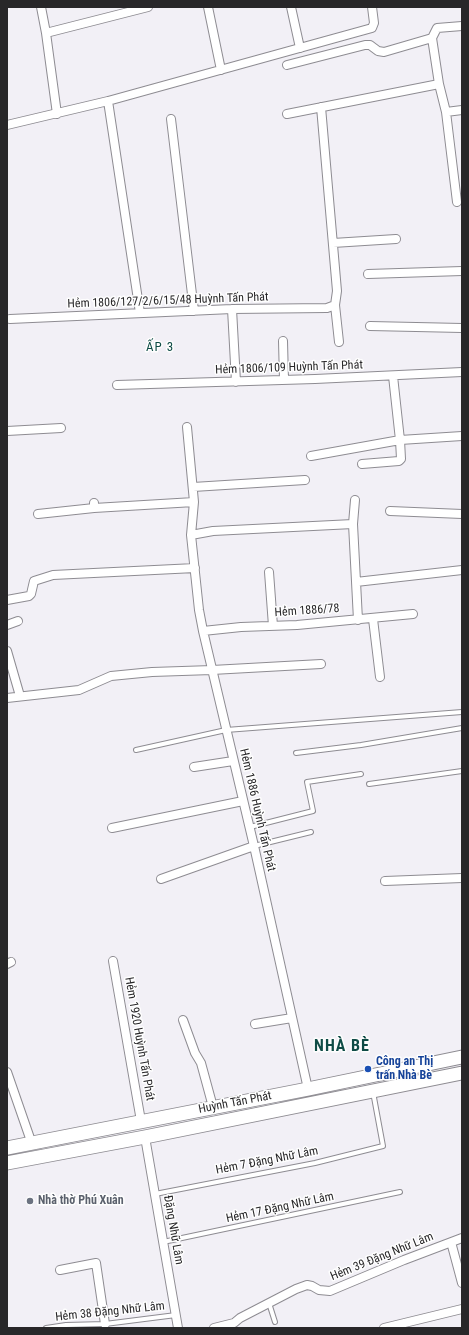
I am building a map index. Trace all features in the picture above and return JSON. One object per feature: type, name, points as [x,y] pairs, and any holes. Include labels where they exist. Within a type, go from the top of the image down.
[{"type":"main road","name":"Huỳnh Tấn Phát","points":[[7,1148],[462,1057]]},
{"type":"main road","name":"Huỳnh Tấn Phát","points":[[7,1163],[145,1137],[462,1073]]},
{"type":"main road","points":[[141,1121],[145,1137]]},
{"type":"street","points":[[41,7],[57,114]]},
{"type":"street","points":[[46,33],[122,10],[148,7]]},
{"type":"street","points":[[208,7],[221,70]]},
{"type":"street","points":[[291,7],[300,48]]},
{"type":"street","points":[[7,125],[108,101],[372,28],[374,23],[372,7]]},
{"type":"street","points":[[457,202],[446,112],[439,84],[432,38],[437,28],[462,26]]},
{"type":"street","points":[[287,65],[365,45],[370,45],[378,51],[384,52],[432,38]]},
{"type":"street","points":[[288,114],[439,84]]},
{"type":"street","points":[[108,101],[140,313]]},
{"type":"street","points":[[321,107],[338,291],[335,305],[339,342]]},
{"type":"street","points":[[446,112],[462,110]]},
{"type":"street","points":[[171,119],[194,311]]},
{"type":"street","points":[[333,243],[396,239]]},
{"type":"street","points":[[368,274],[462,271]]},
{"type":"street","name":"Hẻm 1806/127/2/6/15/48 Huỳnh Tấn Phát","points":[[10,319],[232,309],[327,308],[335,305]]},
{"type":"street","points":[[232,309],[236,382]]},
{"type":"street","points":[[370,326],[462,328]]},
{"type":"street","points":[[283,341],[284,380]]},
{"type":"street","name":"Hẻm 1806/109 Huỳnh Tấn Phát","points":[[117,385],[236,382],[462,372]]},
{"type":"street","points":[[362,464],[398,461],[401,459],[393,376]]},
{"type":"street","name":"Hẻm 1886 Huỳnh Tấn Phát","points":[[187,427],[194,502],[191,535],[199,610],[254,846],[308,1089]]},
{"type":"street","points":[[7,431],[61,428]]},
{"type":"street","points":[[311,456],[400,440],[462,436]]},
{"type":"street","points":[[193,487],[305,480]]},
{"type":"street","points":[[355,500],[353,524],[358,620]]},
{"type":"street","points":[[38,514],[94,506],[194,502]]},
{"type":"street","points":[[390,511],[462,514]]},
{"type":"street","points":[[191,535],[213,531],[353,524]]},
{"type":"street","points":[[7,600],[28,596],[31,594],[34,581],[53,575],[195,568]]},
{"type":"street","points":[[356,582],[462,570]]},
{"type":"street","points":[[269,572],[273,626]]},
{"type":"street","name":"Hẻm 1886/78","points":[[203,631],[241,627],[373,619],[413,614]]},
{"type":"street","points":[[373,619],[380,677]]},
{"type":"street","points":[[7,625],[18,622]]},
{"type":"street","points":[[7,651],[20,696]]},
{"type":"street","points":[[7,698],[79,690],[111,676],[152,672],[321,664]]},
{"type":"street","points":[[194,767],[233,761]]},
{"type":"street","points":[[112,828],[243,801]]},
{"type":"street","points":[[161,879],[254,846]]},
{"type":"street","points":[[385,881],[462,878]]},
{"type":"street","name":"Hẻm 1920 Huỳnh Tấn Phát","points":[[113,961],[141,1121]]},
{"type":"street","points":[[255,1024],[292,1018]]},
{"type":"street","points":[[183,1020],[195,1053],[201,1063],[213,1107]]},
{"type":"street","points":[[7,1072],[32,1144]]},
{"type":"street","name":"Đặng Nhữ Lâm","points":[[145,1137],[178,1328]]},
{"type":"street","name":"Hẻm 39 Đặng Nhữ Lâm","points":[[214,1328],[234,1323],[240,1318],[296,1289],[307,1285],[319,1290],[330,1291],[462,1238]]},
{"type":"street","points":[[451,1242],[462,1283]]},
{"type":"street","points":[[60,1270],[96,1263],[105,1324]]},
{"type":"street","points":[[384,1328],[462,1309]]},
{"type":"lane","points":[[136,750],[226,730],[462,712]]},
{"type":"lane","points":[[296,753],[361,745],[462,728]]},
{"type":"lane","points":[[369,784],[462,771]]},
{"type":"lane","points":[[249,827],[313,811],[307,782],[361,774]]},
{"type":"lane","points":[[254,846],[311,832]]},
{"type":"lane","name":"Hẻm 7 Đặng Nhữ Lâm","points":[[155,1194],[315,1163],[382,1146],[373,1091]]},
{"type":"lane","name":"Hẻm 17 Đặng Nhữ Lâm","points":[[162,1242],[400,1192]]},
{"type":"lane","points":[[269,1303],[275,1322]]},
{"type":"lane","name":"Hẻm 38 Đặng Nhữ Lâm","points":[[46,1328],[105,1324],[176,1315]]},
{"type":"place","name":"Công an Thị trấn Nhà Bè","points":[[368,1069]]},
{"type":"place","name":"Nhà thờ Phú Xuân","points":[[30,1201]]},
{"type":"district","name":"ẤP 3","points":[[160,348]]},
{"type":"district","name":"NHÀ BÈ","points":[[342,1047]]}]
